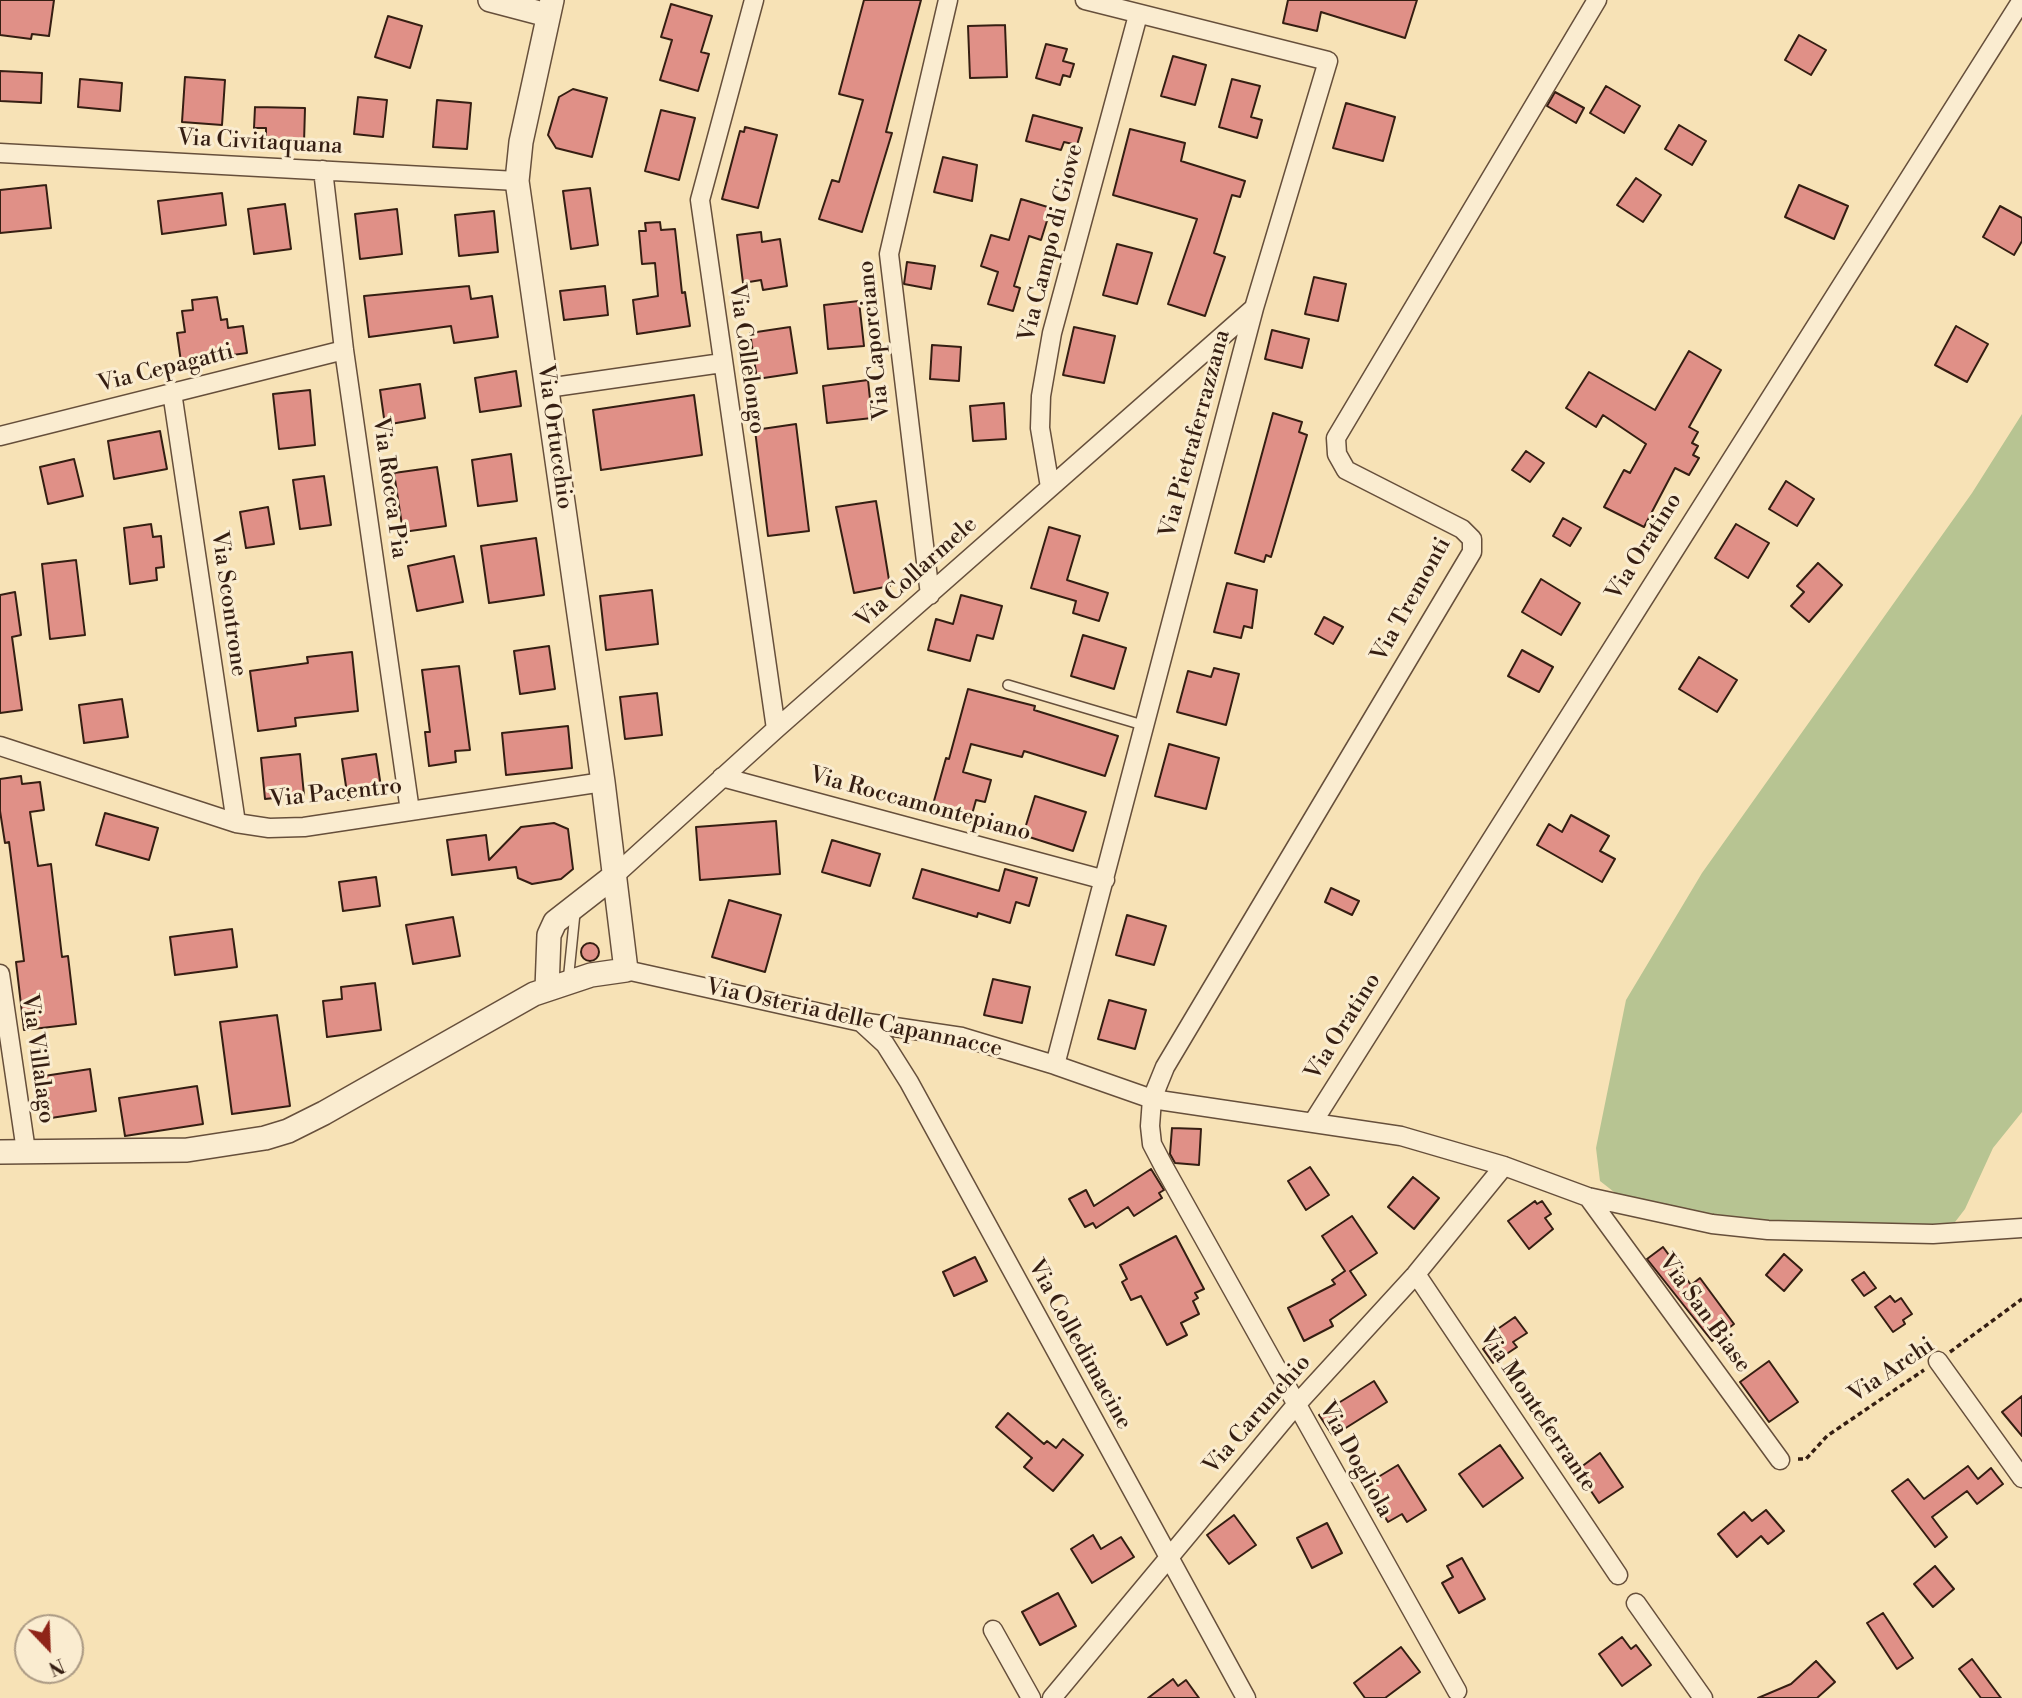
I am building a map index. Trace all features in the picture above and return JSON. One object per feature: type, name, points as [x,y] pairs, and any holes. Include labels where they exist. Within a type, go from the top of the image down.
[{"type":"street","points":[[490,0],[550,8]]},
{"type":"street","name":"Via Collelongo","points":[[754,0],[700,200],[776,729]]},
{"type":"street","name":"Via Caporciano","points":[[930,595],[889,254],[948,0]]},
{"type":"street","name":"Via Pietraferrazzana","points":[[1055,1065],[1254,308],[1328,61],[1085,0]]},
{"type":"street","name":"Via Tremonti","points":[[1152,1100],[1171,1057],[1472,552],[1472,539],[1462,529],[1346,470],[1336,454],[1336,438],[1597,0]]},
{"type":"street","name":"Via Oratino","points":[[1313,1122],[2022,0]]},
{"type":"street","name":"Via Ortucchio","points":[[550,8],[520,142],[517,181],[603,782],[626,970]]},
{"type":"street","name":"Via Campo di Giove","points":[[1050,487],[1040,428],[1041,396],[1052,333],[1138,15]]},
{"type":"street","name":"Via Civitaquana","points":[[0,153],[517,181]]},
{"type":"street","name":"Via Rocca Pia","points":[[323,170],[344,350],[410,811]]},
{"type":"street","name":"Via Collarmele","points":[[614,876],[776,729],[1254,308]]},
{"type":"street","name":"Via Cepagatti","points":[[0,436],[344,350]]},
{"type":"street","points":[[547,388],[722,363]]},
{"type":"street","name":"Via Scontrone","points":[[172,392],[236,822]]},
{"type":"street","name":"Via Pacentro","points":[[0,746],[236,822],[285,829],[603,782]]},
{"type":"street","name":"Via Roccamontepiano","points":[[722,777],[1105,880]]},
{"type":"street","points":[[558,986],[549,935],[555,922],[614,876]]},
{"type":"street","name":"Via Osteria delle Capannacce","points":[[0,1152],[187,1150],[243,1143],[288,1131],[558,986],[601,973],[626,970],[861,1022],[962,1037],[1055,1065],[1152,1100],[1402,1136],[1504,1166],[1588,1197],[1712,1224],[1754,1229],[1933,1234],[2022,1228]]},
{"type":"street","name":"Via Villalago","points":[[0,974],[26,1151]]},
{"type":"street","name":"Via Colledimacine","points":[[861,1022],[885,1044],[909,1082],[1246,1698]]},
{"type":"street","name":"Via Dogliola","points":[[1152,1100],[1150,1133],[1154,1150],[1457,1691]]},
{"type":"street","name":"Via Carunchio","points":[[1052,1698],[1296,1405],[1416,1273],[1504,1166]]},
{"type":"street","name":"Via San Biase","points":[[1588,1197],[1780,1460]]},
{"type":"street","name":"Via Monteferrante","points":[[1416,1273],[1618,1575]]},
{"type":"street","points":[[1938,1361],[2022,1478]]},
{"type":"street","points":[[1636,1603],[1703,1698]]},
{"type":"street","points":[[993,1630],[1031,1698]]},
{"type":"lane","points":[[1008,685],[1146,726]]},
{"type":"path","name":"Via Archi","points":[[1780,1460],[1807,1459],[1827,1436],[1938,1361],[2022,1299]]},
{"type":"green space","points":[[2022,414],[2022,1112],[1993,1148],[1965,1209],[1952,1226],[1737,1223],[1623,1199],[1600,1181],[1596,1148],[1626,1000],[1702,873],[1972,493]]},
{"type":"building","points":[[0,0],[54,0],[49,36],[32,34],[31,39],[0,35]]},
{"type":"building","points":[[864,0],[921,0],[886,132],[892,133],[862,232],[819,219],[832,180],[839,182],[863,100],[839,94]]},
{"type":"building","points":[[1288,0],[1417,0],[1405,38],[1321,12],[1317,31],[1283,23]]},
{"type":"building","points":[[671,4],[712,16],[701,52],[709,54],[698,91],[660,80],[672,40],[661,37]]},
{"type":"building","points":[[388,16],[422,26],[410,68],[375,57]]},
{"type":"building","points":[[1005,25],[1007,77],[970,78],[968,26]]},
{"type":"building","points":[[1799,35],[1826,50],[1811,75],[1785,60]]},
{"type":"building","points":[[1046,44],[1067,49],[1063,61],[1074,64],[1070,77],[1063,75],[1060,85],[1036,78]]},
{"type":"building","points":[[1173,56],[1206,65],[1195,105],[1161,96]]},
{"type":"building","points":[[0,71],[42,73],[41,103],[0,101]]},
{"type":"building","points":[[185,77],[225,80],[222,125],[182,122]]},
{"type":"building","points":[[80,79],[122,83],[120,111],[78,107]]},
{"type":"building","points":[[1232,79],[1260,86],[1251,117],[1262,120],[1257,138],[1219,127]]},
{"type":"building","points":[[1606,86],[1640,106],[1624,133],[1590,113]]},
{"type":"building","points":[[573,89],[607,98],[592,157],[556,148],[548,135],[559,97]]},
{"type":"building","points":[[1555,92],[1584,108],[1576,123],[1547,106]]},
{"type":"building","points":[[358,97],[387,100],[383,137],[354,134]]},
{"type":"building","points":[[437,100],[471,103],[467,149],[433,147]]},
{"type":"building","points":[[1346,103],[1395,117],[1383,161],[1333,148]]},
{"type":"building","points":[[255,107],[305,108],[304,143],[266,142],[266,128],[254,128]]},
{"type":"building","points":[[661,110],[695,118],[679,180],[645,171]]},
{"type":"building","points":[[1033,115],[1082,128],[1077,145],[1064,142],[1061,150],[1026,141]]},
{"type":"building","points":[[1679,125],[1706,141],[1692,165],[1665,149]]},
{"type":"building","points":[[745,127],[777,135],[758,208],[722,199],[740,131],[744,132]]},
{"type":"building","points":[[1130,129],[1185,143],[1181,161],[1245,181],[1240,197],[1232,195],[1214,253],[1225,257],[1205,316],[1168,304],[1197,219],[1113,195]]},
{"type":"building","points":[[943,157],[977,165],[972,201],[934,192]]},
{"type":"building","points":[[1636,178],[1661,195],[1643,222],[1617,205]]},
{"type":"building","points":[[46,185],[51,228],[0,233],[0,190]]},
{"type":"building","points":[[1799,185],[1848,206],[1834,239],[1785,217]]},
{"type":"building","points":[[590,188],[598,245],[571,249],[563,191]]},
{"type":"building","points":[[222,193],[226,225],[162,234],[158,201]]},
{"type":"building","points":[[1021,199],[1051,208],[1041,240],[1029,236],[1014,286],[1020,288],[1013,311],[988,304],[998,272],[981,266],[991,235],[1009,240]]},
{"type":"building","points":[[285,204],[291,249],[254,254],[248,209]]},
{"type":"building","points":[[2000,206],[2022,218],[2022,241],[2014,255],[1983,237]]},
{"type":"building","points":[[397,209],[402,254],[360,259],[355,214]]},
{"type":"building","points":[[494,211],[498,252],[459,256],[455,215]]},
{"type":"building","points":[[660,222],[661,230],[675,229],[682,293],[685,292],[690,326],[637,334],[633,300],[658,296],[655,263],[642,264],[639,231],[646,231],[645,223]]},
{"type":"building","points":[[761,232],[762,242],[780,239],[787,286],[763,290],[761,280],[743,283],[737,235]]},
{"type":"building","points":[[1117,244],[1152,253],[1137,304],[1103,295]]},
{"type":"building","points":[[907,262],[935,266],[931,289],[904,284]]},
{"type":"building","points":[[1314,277],[1346,284],[1338,321],[1305,314]]},
{"type":"building","points":[[469,286],[471,299],[492,296],[498,337],[454,343],[451,326],[369,337],[364,296]]},
{"type":"building","points":[[605,286],[608,315],[564,320],[560,291]]},
{"type":"building","points":[[217,297],[221,320],[227,319],[228,328],[243,326],[247,353],[181,362],[177,333],[185,332],[182,311],[193,310],[192,300]]},
{"type":"building","points":[[859,301],[864,346],[828,349],[824,305]]},
{"type":"building","points":[[1956,326],[1988,344],[1967,382],[1935,365]]},
{"type":"building","points":[[790,327],[797,373],[757,379],[750,333]]},
{"type":"building","points":[[1074,327],[1115,336],[1104,383],[1063,375]]},
{"type":"building","points":[[1272,330],[1309,339],[1302,368],[1265,359]]},
{"type":"building","points":[[932,345],[961,347],[959,381],[930,379]]},
{"type":"building","points":[[1689,351],[1721,370],[1689,427],[1698,432],[1692,443],[1698,446],[1693,455],[1699,458],[1689,475],[1675,468],[1644,527],[1604,507],[1624,470],[1630,473],[1646,444],[1603,415],[1596,427],[1566,408],[1589,372],[1655,410]]},
{"type":"building","points":[[516,371],[521,406],[480,412],[475,378]]},
{"type":"building","points":[[868,380],[872,418],[827,423],[823,386]]},
{"type":"building","points":[[420,384],[425,418],[385,425],[380,390]]},
{"type":"building","points":[[310,390],[315,445],[279,449],[273,394]]},
{"type":"building","points":[[694,395],[702,455],[601,470],[593,410]]},
{"type":"building","points":[[1004,403],[1006,439],[973,441],[970,406]]},
{"type":"building","points":[[1273,413],[1302,422],[1299,432],[1307,435],[1271,557],[1266,555],[1264,562],[1235,553]]},
{"type":"building","points":[[796,424],[809,531],[768,536],[755,430]]},
{"type":"building","points":[[160,431],[167,469],[114,479],[108,441]]},
{"type":"building","points":[[1526,451],[1544,463],[1530,482],[1512,470]]},
{"type":"building","points":[[511,454],[517,501],[478,506],[472,460]]},
{"type":"building","points":[[74,459],[83,496],[48,504],[40,467]]},
{"type":"building","points":[[437,467],[446,526],[403,532],[394,473]]},
{"type":"building","points":[[324,476],[331,525],[300,529],[293,480]]},
{"type":"building","points":[[1786,481],[1814,499],[1797,526],[1769,509]]},
{"type":"building","points":[[876,501],[890,586],[854,593],[836,507]]},
{"type":"building","points":[[268,507],[274,544],[246,548],[240,512]]},
{"type":"building","points":[[1563,518],[1581,528],[1570,546],[1553,536]]},
{"type":"building","points":[[151,524],[153,537],[161,536],[164,567],[156,568],[157,580],[130,584],[124,528]]},
{"type":"building","points":[[1736,524],[1769,543],[1748,578],[1715,558]]},
{"type":"building","points":[[1049,527],[1080,536],[1067,580],[1108,593],[1099,621],[1073,613],[1076,601],[1031,588]]},
{"type":"building","points":[[536,538],[544,595],[489,603],[481,546]]},
{"type":"building","points":[[454,556],[463,602],[417,611],[408,566]]},
{"type":"building","points":[[76,560],[85,635],[50,639],[42,564]]},
{"type":"building","points":[[1818,563],[1842,585],[1809,622],[1791,606],[1804,592],[1797,586]]},
{"type":"building","points":[[1541,579],[1580,603],[1561,635],[1522,612]]},
{"type":"building","points":[[1227,583],[1257,590],[1252,628],[1244,626],[1241,638],[1214,632]]},
{"type":"building","points":[[652,590],[658,644],[606,650],[600,596]]},
{"type":"building","points":[[15,592],[21,635],[12,637],[22,710],[0,713],[0,595]]},
{"type":"building","points":[[961,595],[1002,606],[993,639],[977,635],[970,661],[928,650],[936,619],[953,624]]},
{"type":"building","points":[[1324,617],[1343,627],[1333,644],[1315,634]]},
{"type":"building","points":[[1083,635],[1126,648],[1114,689],[1071,676]]},
{"type":"building","points":[[549,646],[555,689],[520,694],[514,651]]},
{"type":"building","points":[[1522,650],[1553,667],[1539,692],[1508,676]]},
{"type":"building","points":[[352,652],[358,711],[295,718],[296,726],[258,731],[250,671],[308,663],[307,657]]},
{"type":"building","points":[[1699,657],[1737,680],[1717,712],[1679,689]]},
{"type":"building","points":[[459,666],[470,750],[455,751],[456,762],[429,766],[425,732],[430,732],[422,670]]},
{"type":"building","points":[[1214,668],[1239,674],[1226,725],[1177,712],[1188,671],[1211,677]]},
{"type":"building","points":[[968,689],[1035,706],[1034,710],[1118,736],[1105,776],[1024,751],[1022,757],[971,744],[963,772],[991,780],[985,802],[976,800],[971,818],[932,808]]},
{"type":"building","points":[[657,693],[662,735],[625,739],[620,697]]},
{"type":"building","points":[[122,699],[128,737],[84,743],[79,705]]},
{"type":"building","points":[[568,726],[572,768],[506,775],[502,733]]},
{"type":"building","points":[[1169,744],[1219,758],[1206,809],[1155,796]]},
{"type":"building","points":[[300,754],[304,795],[265,799],[261,758]]},
{"type":"building","points":[[376,754],[382,794],[348,800],[342,759]]},
{"type":"building","points":[[21,776],[22,784],[40,782],[44,810],[30,812],[38,866],[51,864],[62,957],[68,956],[76,1024],[24,1030],[16,962],[24,961],[9,842],[5,843],[0,811],[0,779]]},
{"type":"building","points":[[1035,796],[1086,812],[1073,851],[1023,835]]},
{"type":"building","points":[[105,813],[158,828],[149,860],[96,845]]},
{"type":"building","points":[[1571,815],[1609,836],[1600,851],[1615,859],[1602,882],[1537,845],[1549,824],[1562,832]]},
{"type":"building","points":[[776,821],[780,874],[700,880],[696,827]]},
{"type":"building","points":[[554,823],[568,829],[573,869],[561,879],[532,884],[518,878],[516,867],[452,875],[447,840],[486,835],[489,860],[521,827]]},
{"type":"building","points":[[832,840],[880,854],[870,886],[822,872]]},
{"type":"building","points":[[922,869],[999,891],[1005,869],[1037,878],[1029,906],[1016,902],[1010,923],[978,913],[977,917],[913,898]]},
{"type":"building","points":[[376,877],[380,906],[343,911],[339,882]]},
{"type":"building","points":[[1331,888],[1359,901],[1352,915],[1325,902]]},
{"type":"building","points":[[729,900],[781,915],[765,972],[712,957]]},
{"type":"building","points":[[1127,915],[1166,926],[1154,965],[1116,955]]},
{"type":"building","points":[[453,917],[460,956],[413,964],[406,925]]},
{"type":"building","points":[[232,929],[237,967],[175,975],[170,937]]},
{"type":"building","points":[[590,943],[598,948],[599,952],[594,960],[590,961],[582,956],[581,952],[586,944]]},
{"type":"building","points":[[993,979],[1030,987],[1022,1023],[984,1015]]},
{"type":"building","points":[[375,983],[381,1030],[327,1037],[323,1001],[342,999],[341,987]]},
{"type":"building","points":[[1109,1000],[1146,1010],[1135,1049],[1098,1039]]},
{"type":"building","points":[[277,1015],[290,1106],[232,1114],[220,1022]]},
{"type":"building","points":[[90,1069],[96,1111],[51,1118],[44,1076]]},
{"type":"building","points":[[197,1086],[203,1124],[125,1136],[119,1098]]},
{"type":"building","points":[[1172,1128],[1201,1129],[1199,1165],[1175,1163],[1170,1154]]},
{"type":"building","points":[[1310,1167],[1329,1195],[1306,1210],[1288,1181]]},
{"type":"building","points":[[1151,1169],[1164,1190],[1159,1193],[1162,1198],[1134,1216],[1128,1207],[1096,1228],[1093,1223],[1085,1227],[1069,1199],[1086,1190],[1094,1206]]},
{"type":"building","points":[[1413,1177],[1439,1198],[1414,1229],[1388,1207]]},
{"type":"building","points":[[1535,1201],[1537,1204],[1542,1201],[1551,1214],[1545,1218],[1553,1229],[1529,1249],[1508,1221]]},
{"type":"building","points":[[1352,1216],[1377,1253],[1350,1271],[1366,1295],[1330,1320],[1333,1326],[1304,1341],[1288,1308],[1335,1284],[1332,1280],[1345,1271],[1322,1236]]},
{"type":"building","points":[[1176,1236],[1204,1289],[1195,1293],[1198,1298],[1193,1301],[1199,1314],[1181,1323],[1187,1335],[1167,1345],[1141,1296],[1131,1300],[1122,1282],[1127,1279],[1120,1265]]},
{"type":"building","points":[[1663,1247],[1691,1285],[1700,1278],[1734,1324],[1712,1341],[1647,1259]]},
{"type":"building","points":[[1784,1254],[1802,1270],[1784,1291],[1766,1275]]},
{"type":"building","points":[[975,1257],[987,1281],[954,1296],[943,1272]]},
{"type":"building","points":[[1864,1272],[1876,1288],[1864,1296],[1852,1280]]},
{"type":"building","points":[[1890,1296],[1895,1302],[1901,1298],[1912,1314],[1903,1320],[1905,1324],[1893,1332],[1875,1307]]},
{"type":"building","points":[[1515,1317],[1527,1333],[1513,1342],[1517,1347],[1493,1363],[1483,1349],[1490,1344],[1486,1337]]},
{"type":"building","points":[[1769,1361],[1798,1402],[1769,1422],[1740,1382]]},
{"type":"building","points":[[1374,1381],[1387,1402],[1333,1436],[1319,1415]]},
{"type":"building","points":[[2022,1396],[2022,1436],[2002,1412]]},
{"type":"building","points":[[1008,1413],[1044,1444],[1047,1441],[1056,1448],[1063,1439],[1083,1455],[1053,1491],[1024,1467],[1032,1458],[996,1427]]},
{"type":"building","points":[[1500,1445],[1523,1478],[1483,1507],[1459,1474]]},
{"type":"building","points":[[1600,1453],[1623,1487],[1599,1503],[1577,1470]]},
{"type":"building","points":[[1398,1465],[1426,1510],[1407,1522],[1402,1514],[1388,1522],[1365,1485]]},
{"type":"building","points":[[1968,1466],[1978,1479],[1991,1468],[2003,1484],[1977,1504],[1967,1491],[1932,1517],[1947,1537],[1935,1547],[1892,1491],[1908,1479],[1924,1499]]},
{"type":"building","points":[[1766,1510],[1784,1531],[1768,1544],[1761,1536],[1737,1557],[1718,1534],[1744,1512],[1752,1521]]},
{"type":"building","points":[[1234,1515],[1256,1545],[1229,1564],[1207,1535]]},
{"type":"building","points":[[1327,1523],[1342,1553],[1312,1568],[1297,1538]]},
{"type":"building","points":[[1093,1535],[1101,1549],[1121,1537],[1134,1557],[1092,1583],[1071,1549]]},
{"type":"building","points":[[1462,1558],[1485,1599],[1459,1613],[1442,1583],[1453,1577],[1447,1566]]},
{"type":"building","points":[[1935,1566],[1954,1589],[1933,1607],[1914,1584]]},
{"type":"building","points":[[1058,1593],[1076,1626],[1040,1645],[1022,1612]]},
{"type":"building","points":[[1883,1613],[1913,1658],[1897,1669],[1867,1623]]},
{"type":"building","points":[[1622,1637],[1631,1649],[1636,1645],[1651,1665],[1622,1686],[1599,1654]]},
{"type":"building","points":[[1401,1647],[1420,1672],[1385,1698],[1365,1698],[1354,1683]]},
{"type":"building","points":[[1972,1659],[2001,1698],[1981,1698],[1959,1669]]},
{"type":"building","points":[[1816,1661],[1835,1682],[1817,1698],[1758,1698],[1791,1684]]},
{"type":"building","points":[[1173,1679],[1178,1686],[1186,1680],[1199,1698],[1148,1698]]}]
